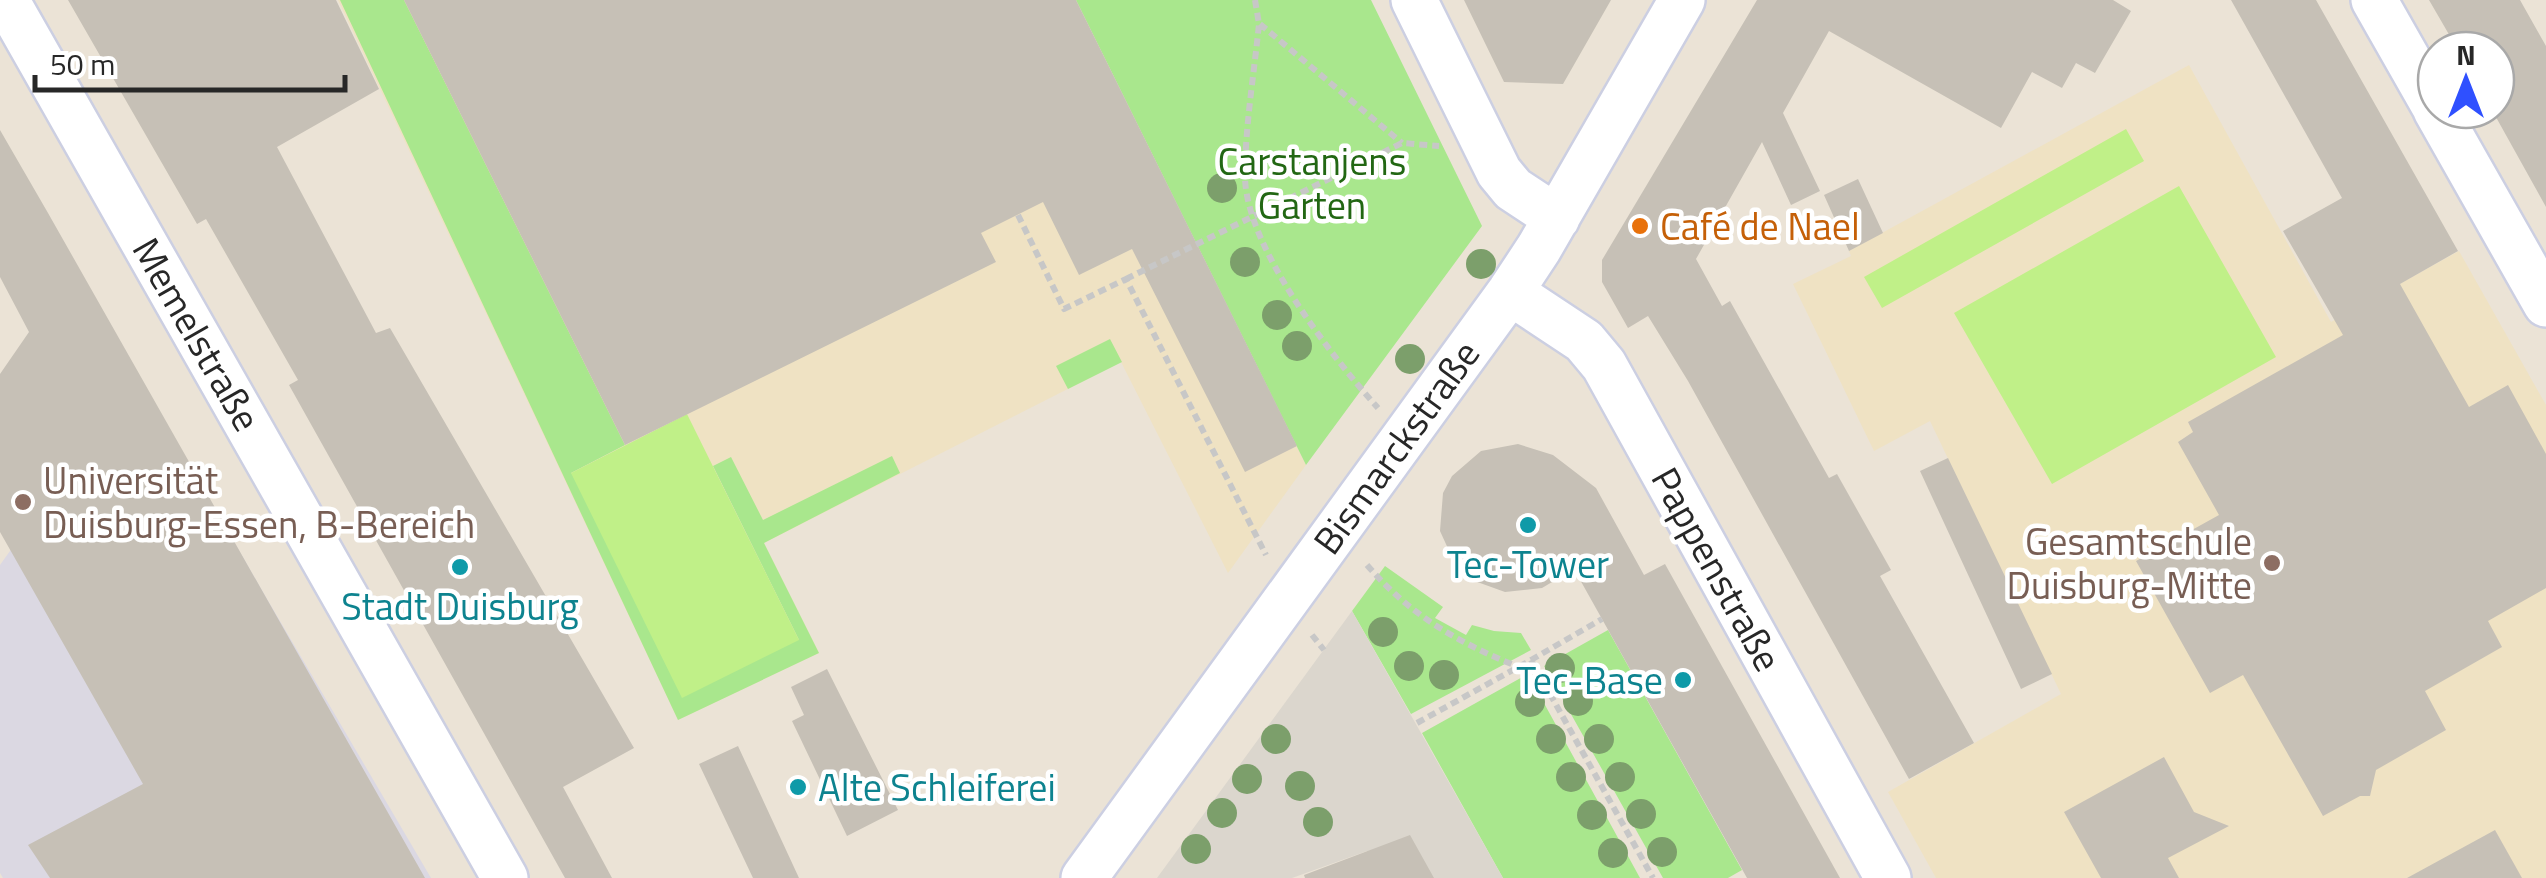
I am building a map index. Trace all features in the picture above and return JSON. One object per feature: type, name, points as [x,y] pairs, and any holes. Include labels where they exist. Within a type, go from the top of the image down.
[{"type":"street","name":"Memelstraße","points":[[6,0],[505,878]]},
{"type":"street","points":[[1414,0],[1500,172],[1513,189],[1557,218]]},
{"type":"street","name":"Bismarckstraße","points":[[1084,878],[1510,292],[1682,0]]},
{"type":"street","points":[[2374,0],[2416,75]]},
{"type":"street","points":[[2447,130],[2546,304]]},
{"type":"street","name":"Pappenstraße","points":[[1510,292],[1584,341],[1604,365],[1888,878]]},
{"type":"path","points":[[1255,0],[1259,24],[1245,179],[1250,217],[1272,263],[1314,326],[1360,389],[1403,436]]},
{"type":"path","points":[[1259,24],[1402,143]]},
{"type":"path","points":[[1018,215],[1064,309],[1402,143],[1442,146],[1475,128]]},
{"type":"path","points":[[1126,279],[1286,597],[1324,650]]},
{"type":"path","points":[[1368,566],[1410,610],[1436,628],[1520,667]]},
{"type":"path","points":[[1416,723],[1602,619]]},
{"type":"path","points":[[1531,660],[1653,878]]},
{"type":"shaded area","points":[[338,0],[1076,0],[1306,465],[1228,573],[1121,362],[764,543],[819,653],[678,720]]},
{"type":"shaded area","name":"Gesamtschule Duisburg-Mitte","points":[[2189,65],[2331,322],[2459,251],[2546,405],[2546,878],[1936,878],[1888,792],[2061,694],[1930,421],[1874,451],[1793,284],[1851,256],[1849,251]]},
{"type":"shaded area","points":[[154,403],[431,878],[3,878],[0,873],[0,565],[90,439]]},
{"type":"shaded area","points":[[1352,611],[1503,878],[1383,878],[1367,851],[1292,878],[1157,878]]},
{"type":"green space","points":[[340,0],[404,0],[625,445],[571,473],[799,640],[713,466],[731,457],[763,520],[892,456],[900,473],[764,543],[819,653],[678,720]]},
{"type":"green space","name":"Carstanjens Garten","points":[[1076,0],[1371,0],[1482,226],[1306,465]]},
{"type":"green space","points":[[2126,129],[2144,161],[1882,308],[1864,277]]},
{"type":"green space","points":[[2179,186],[2276,357],[2052,484],[1954,313]]},
{"type":"green space","points":[[1110,339],[1122,362],[1068,389],[1056,366]]},
{"type":"green space","points":[[687,414],[799,640],[682,698],[571,473]]},
{"type":"green space","points":[[1385,566],[1443,607],[1435,618],[1466,635],[1472,625],[1521,633],[1531,650],[1411,714],[1352,611]]},
{"type":"green space","points":[[1608,630],[1742,870],[1728,878],[1663,878],[1544,666]]},
{"type":"green space","points":[[1528,674],[1640,878],[1503,878],[1422,733]]},
{"type":"building","points":[[68,0],[336,0],[379,89],[277,147],[376,333],[390,328],[634,748],[563,787],[612,878],[565,878],[289,385],[298,380],[206,219],[197,224]]},
{"type":"building","points":[[404,0],[1076,0],[1297,446],[1245,472],[1132,249],[1079,275],[1043,202],[981,233],[996,262],[625,445]]},
{"type":"building","points":[[1464,0],[1611,0],[1563,84],[1504,82]]},
{"type":"building","points":[[1757,0],[2113,0],[2131,11],[2095,73],[2076,63],[2062,88],[2032,72],[2001,128],[1829,31],[1783,113],[1820,191],[1791,205],[1762,142],[1696,259],[1722,306],[1730,301],[1829,478],[1837,474],[1891,570],[1880,576],[1974,743],[1909,779],[1648,316],[1628,328],[1602,282],[1602,260]]},
{"type":"building","points":[[2231,0],[2316,0],[2458,251],[2400,284],[2469,407],[2508,385],[2546,454],[2546,588],[2488,621],[2502,647],[2425,691],[2446,730],[2376,770],[2370,796],[2360,796],[2323,816],[2243,675],[2210,693],[2136,561],[2219,515],[2178,442],[2193,432],[2188,422],[2343,335],[2283,231],[2342,198]]},
{"type":"building","points":[[2429,0],[2520,0],[2546,46],[2546,207],[2503,130],[2516,130],[2516,30],[2446,30]]},
{"type":"building","points":[[0,130],[425,878],[50,878],[28,845],[143,784],[0,532],[0,374],[29,332],[0,277]]},
{"type":"building","points":[[1858,179],[1883,233],[1849,251],[1824,195]]},
{"type":"building","points":[[1518,444],[1553,455],[1596,488],[1644,575],[1665,564],[1840,878],[1747,878],[1574,569],[1542,588],[1505,592],[1469,579],[1456,566],[1440,531],[1443,493],[1452,476],[1481,451]]},
{"type":"building","points":[[1948,458],[2052,674],[2021,689],[1920,471]]},
{"type":"building","points":[[827,669],[898,810],[847,836],[792,721],[804,715],[791,687]]},
{"type":"building","points":[[738,746],[799,878],[753,878],[699,764]]},
{"type":"building","points":[[2164,757],[2194,812],[2229,826],[2168,858],[2179,878],[2101,878],[2064,812]]},
{"type":"building","points":[[2495,830],[2522,878],[2407,878]]},
{"type":"building","points":[[1410,835],[1434,878],[1305,878],[1304,875]]},
{"type":"place","name":"Café de Nael","points":[[1640,226]]},
{"type":"place","name":"Universität Duisburg-Essen, B-Bereich","points":[[23,502]]},
{"type":"place","name":"Tec-Tower","points":[[1528,525]]},
{"type":"place","name":"Gesamtschule Duisburg-Mitte","points":[[2272,563]]},
{"type":"place","name":"Stadt Duisburg","points":[[460,567]]},
{"type":"place","name":"Tec-Base","points":[[1683,680]]},
{"type":"place","name":"Alte Schleiferei","points":[[798,787]]}]
